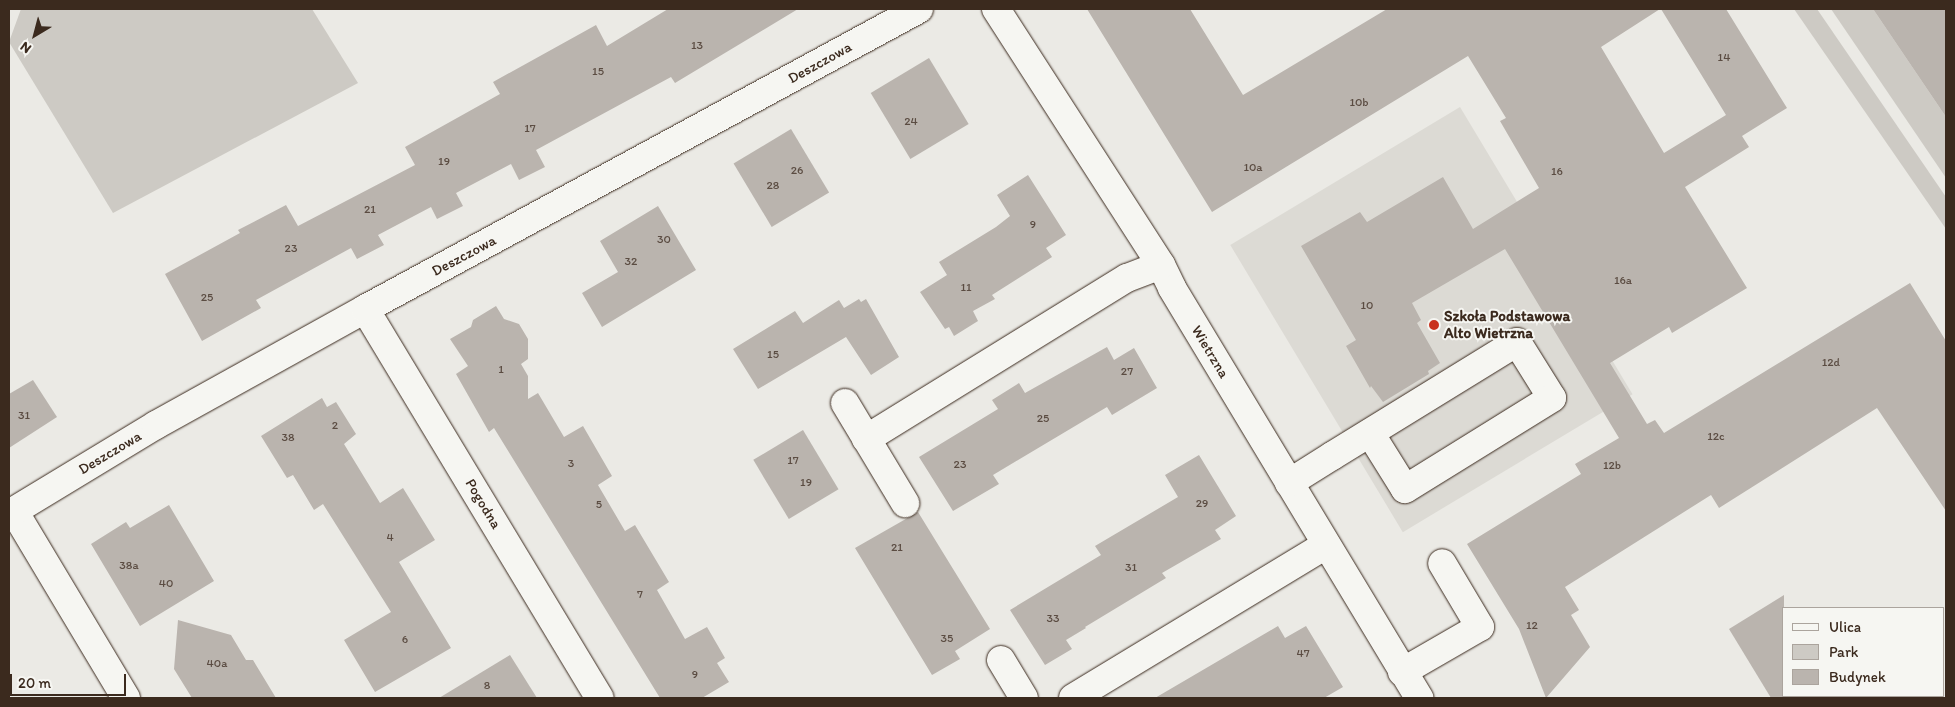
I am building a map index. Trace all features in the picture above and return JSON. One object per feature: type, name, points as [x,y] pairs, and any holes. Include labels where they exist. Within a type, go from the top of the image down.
[{"type":"street","name":"Deszczowa","points":[[126,698],[11,512],[156,426],[365,309],[919,9]]},
{"type":"street","name":"Wietrzna","points":[[996,9],[1162,265],[1172,288],[1419,698]]},
{"type":"street","points":[[866,439],[1126,278],[1162,265]]},
{"type":"street","name":"Pogodna","points":[[365,309],[600,698]]},
{"type":"street","points":[[1289,483],[1517,342],[1552,398],[1405,488],[1370,433]]},
{"type":"street","points":[[845,403],[905,503]]},
{"type":"street","points":[[1073,698],[1326,545]]},
{"type":"street","points":[[1402,672],[1480,627],[1442,563]]},
{"type":"street","points":[[1000,660],[1024,698]]},
{"type":"shaded area","name":"Szkoła Podstawowa Alto Wietrzna","points":[[1460,107],[1633,394],[1403,532],[1230,245]]},
{"type":"green space","points":[[21,9],[312,9],[358,83],[113,213],[9,42]]},
{"type":"green space","points":[[1794,9],[1817,9],[1946,197],[1946,229]]},
{"type":"green space","points":[[1831,9],[1873,9],[1946,117],[1946,178]]},
{"type":"building","points":[[668,9],[798,9],[675,83],[671,77],[536,150],[545,167],[519,180],[511,164],[456,193],[463,206],[437,219],[431,207],[378,235],[384,245],[357,259],[351,248],[256,300],[261,308],[202,341],[165,274],[240,233],[238,230],[286,205],[298,226],[415,165],[405,147],[500,94],[493,82],[596,25],[607,46]]},
{"type":"building","points":[[1087,9],[1190,9],[1243,95],[1387,9],[1660,9],[1601,47],[1664,153],[1726,115],[1661,9],[1726,9],[1787,108],[1742,136],[1749,147],[1685,187],[1747,288],[1672,333],[1669,327],[1610,363],[1647,424],[1655,420],[1664,433],[1910,283],[1946,341],[1946,511],[1877,408],[1719,508],[1711,495],[1565,587],[1579,610],[1571,615],[1590,647],[1546,698],[1519,629],[1467,544],[1581,474],[1575,464],[1619,438],[1505,249],[1412,303],[1421,320],[1417,323],[1440,363],[1428,371],[1429,374],[1383,402],[1371,386],[1370,388],[1346,346],[1356,340],[1301,246],[1360,212],[1367,222],[1443,177],[1473,229],[1539,188],[1500,121],[1506,118],[1468,56],[1212,212]]},
{"type":"building","points":[[1873,9],[1946,9],[1946,117]]},
{"type":"building","points":[[929,58],[969,124],[910,159],[871,93]]},
{"type":"building","points":[[791,129],[829,192],[772,227],[734,164]]},
{"type":"building","points":[[1028,175],[1066,235],[1046,248],[1052,257],[992,295],[995,299],[973,311],[978,321],[954,336],[949,327],[945,329],[920,292],[947,275],[939,262],[996,227],[1010,216],[997,195]]},
{"type":"building","points":[[658,206],[696,270],[602,327],[582,293],[618,272],[600,241]]},
{"type":"building","points":[[859,299],[861,302],[866,299],[899,357],[871,375],[846,337],[758,389],[733,349],[795,311],[803,323],[839,300],[844,308]]},
{"type":"building","points":[[496,306],[504,319],[519,324],[528,339],[528,359],[521,364],[528,376],[528,399],[538,393],[564,437],[583,426],[612,476],[598,485],[625,531],[635,525],[669,582],[657,590],[685,639],[707,627],[725,658],[717,663],[729,682],[702,698],[660,698],[494,428],[489,432],[456,374],[468,366],[450,339],[471,327],[473,320]]},
{"type":"building","points":[[1107,347],[1114,360],[1134,348],[1157,388],[1112,415],[1107,407],[993,475],[999,484],[953,511],[919,457],[998,409],[992,400],[1019,383],[1025,393]]},
{"type":"building","points":[[33,380],[57,417],[9,448],[9,394]]},
{"type":"building","points":[[322,398],[327,407],[336,402],[356,434],[344,444],[380,503],[403,488],[435,540],[399,562],[451,648],[375,692],[344,640],[391,612],[323,504],[314,510],[293,475],[287,478],[261,436]]},
{"type":"building","points":[[803,430],[839,489],[789,519],[753,460]]},
{"type":"building","points":[[1199,455],[1236,516],[1215,530],[1221,539],[1162,573],[1166,578],[1066,640],[1072,649],[1045,665],[1010,610],[1101,555],[1095,546],[1178,497],[1165,475]]},
{"type":"building","points":[[169,505],[214,581],[140,626],[91,544],[126,522],[130,528]]},
{"type":"building","points":[[918,512],[990,629],[955,651],[960,659],[932,675],[855,548]]},
{"type":"building","points":[[1784,595],[1784,607],[1782,607],[1782,697],[1784,698],[1771,698],[1729,629]]},
{"type":"building","points":[[178,620],[231,635],[246,660],[253,660],[276,698],[192,698],[174,669]]},
{"type":"building","points":[[1278,626],[1285,638],[1306,626],[1343,687],[1324,698],[1155,698]]},
{"type":"building","points":[[510,655],[537,698],[439,698]]},
{"type":"place","name":"Szkoła Podstawowa Alto Wietrzna","points":[[1434,325]]}]
